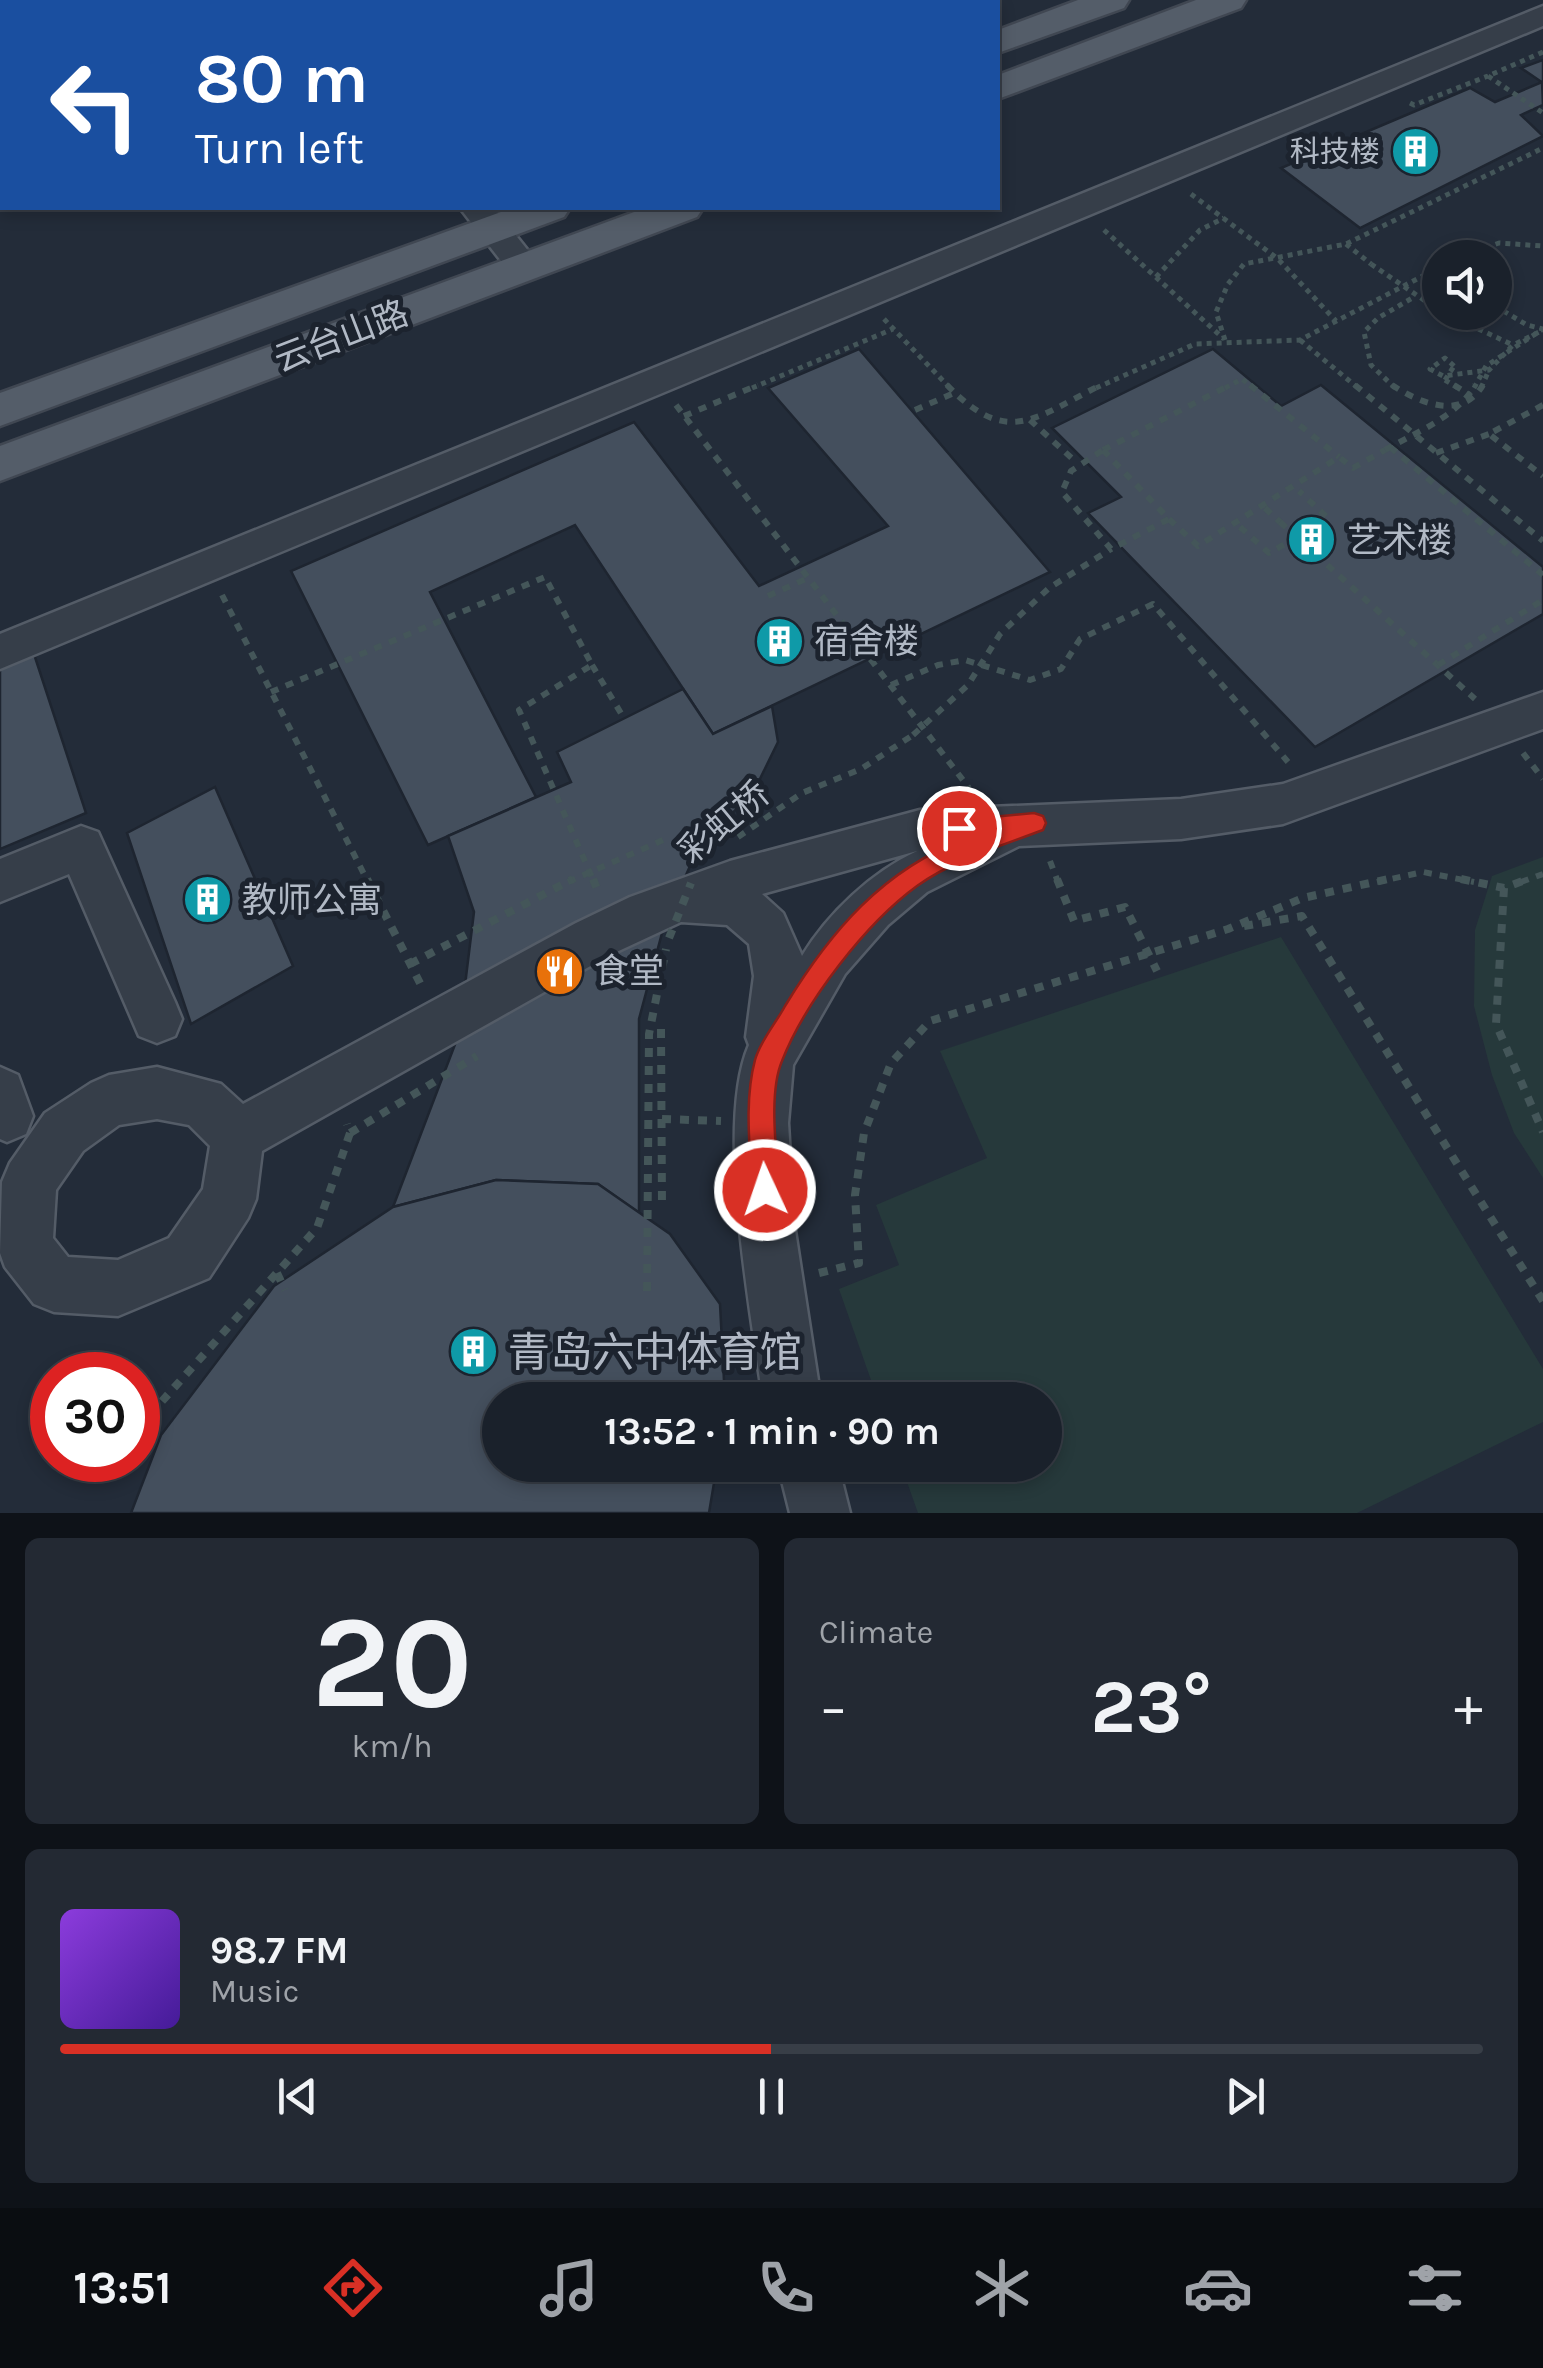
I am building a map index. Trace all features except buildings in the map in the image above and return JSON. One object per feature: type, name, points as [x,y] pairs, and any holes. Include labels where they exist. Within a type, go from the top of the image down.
[{"type":"main road","points":[[1000,41],[1111,0]]},
{"type":"main road","points":[[1000,87],[1228,0]]},
{"type":"main road","name":"云台山路","points":[[0,410],[485,218],[537,210]]},
{"type":"main road","name":"云台山路","points":[[0,464],[677,210]]},
{"type":"street","points":[[0,652],[1543,15]]},
{"type":"street","points":[[485,218],[524,268]]},
{"type":"street","points":[[238,1136],[440,1021],[631,922],[730,882],[920,830],[1180,819],[1283,804],[1523,717]]},
{"type":"street","points":[[768,1060],[828,958],[872,910],[910,877],[1016,825]]},
{"type":"street","points":[[0,880],[81,847],[157,1019]]},
{"type":"street","points":[[631,922],[701,900],[733,901],[762,922],[778,957],[762,1123],[767,1224],[789,1382]]},
{"type":"street","points":[[158,1093],[204,1102],[238,1136],[229,1199],[189,1258],[118,1288],[54,1284],[13,1253],[30,1182],[64,1132],[109,1102],[158,1093]]},
{"type":"path","points":[[1414,105],[1543,52]]},
{"type":"path","points":[[1488,76],[1543,112]]},
{"type":"path","points":[[1225,340],[1216,312],[1228,284],[1244,264],[1346,244],[1543,148]]},
{"type":"path","points":[[1462,179],[1468,184]]},
{"type":"path","points":[[1078,207],[1225,340]]},
{"type":"path","points":[[1156,277],[1200,230],[1224,218],[1278,259],[1336,321]]},
{"type":"path","points":[[1346,244],[1422,301]]},
{"type":"path","points":[[1512,244],[1543,246]]},
{"type":"path","points":[[862,296],[968,407],[996,424],[1030,420],[1159,356],[1225,340],[1300,340],[1422,277]]},
{"type":"path","points":[[1414,297],[1378,318],[1364,332],[1365,351],[1372,368],[1421,402],[1444,406],[1466,403],[1479,393],[1489,370],[1513,346]]},
{"type":"path","points":[[1512,316],[1543,330]]},
{"type":"path","points":[[684,416],[894,328]]},
{"type":"path","points":[[1479,330],[1513,346]]},
{"type":"path","points":[[1111,549],[1062,492],[1064,477],[1078,463],[1242,379],[1353,468],[1438,420],[1470,395],[1486,366],[1543,330]]},
{"type":"path","points":[[1300,340],[1543,541]]},
{"type":"path","points":[[1470,395],[1445,380],[1454,366],[1445,358],[1430,369],[1442,376],[1489,370]]},
{"type":"path","points":[[657,380],[890,686],[1016,825],[1074,921],[1125,908],[1157,971]]},
{"type":"path","points":[[915,410],[954,393]]},
{"type":"path","points":[[1436,453],[1489,434],[1543,405]]},
{"type":"path","points":[[1030,420],[1078,463]]},
{"type":"path","points":[[1489,434],[1543,476]]},
{"type":"path","points":[[1388,448],[1543,574]]},
{"type":"path","points":[[1102,450],[1198,546],[1339,457]]},
{"type":"path","points":[[1240,528],[1269,553],[1329,519],[1299,491]]},
{"type":"path","points":[[1264,507],[1438,665],[1523,717]]},
{"type":"path","name":"彩虹桥","points":[[727,848],[802,792],[861,769],[914,735],[968,684],[1000,634],[1049,588],[1169,519]]},
{"type":"path","points":[[207,566],[440,1021]]},
{"type":"path","points":[[271,692],[545,576],[622,715]]},
{"type":"path","points":[[768,596],[808,578]]},
{"type":"path","points":[[1438,665],[1543,600]]},
{"type":"path","points":[[890,686],[938,665],[965,660],[1030,680],[1061,669],[1080,639],[1153,604],[1316,793]]},
{"type":"path","points":[[592,665],[519,710],[589,871],[631,922]]},
{"type":"path","points":[[410,964],[589,871],[663,840]]},
{"type":"path","name":"彩虹桥","points":[[647,1291],[650,1034],[667,943],[691,884],[703,872]]},
{"type":"path","points":[[859,1262],[854,1195],[864,1133],[891,1063],[930,1021],[1228,929],[1303,898],[1423,872],[1504,888],[1543,874]]},
{"type":"path","points":[[1504,888],[1496,1024],[1543,1132]]},
{"type":"path","points":[[1228,929],[1302,916],[1543,1300]]},
{"type":"path","points":[[661,1029],[662,1206]]},
{"type":"path","points":[[662,1119],[762,1123]]},
{"type":"path","points":[[160,1403],[317,1228],[350,1133]]},
{"type":"path","points":[[276,1273],[285,1290]]},
{"type":"shaded area","points":[[1543,857],[1543,1178],[1514,1133],[1492,1075],[1474,1006],[1475,930],[1492,876]]},
{"type":"shaded area","points":[[1281,937],[1543,1369],[1543,1422],[1357,1513],[918,1513],[907,1482],[1062,1482],[1062,1382],[872,1382],[839,1289],[899,1265],[876,1205],[987,1158],[940,1051]]},
{"type":"place","name":"科技楼","points":[[1415,152]]},
{"type":"place","name":"艺术楼","points":[[1312,540]]},
{"type":"place","name":"宿舍楼","points":[[779,641]]},
{"type":"place","name":"教师公寓","points":[[207,900]]},
{"type":"place","name":"食堂","points":[[559,971]]},
{"type":"place","name":"青岛六中体育馆","points":[[473,1352]]},
{"type":"route","points":[[765,1190],[762,1123],[768,1060],[787,1021],[828,958],[872,910],[910,877],[967,848],[1034,823],[959,828]]}]
